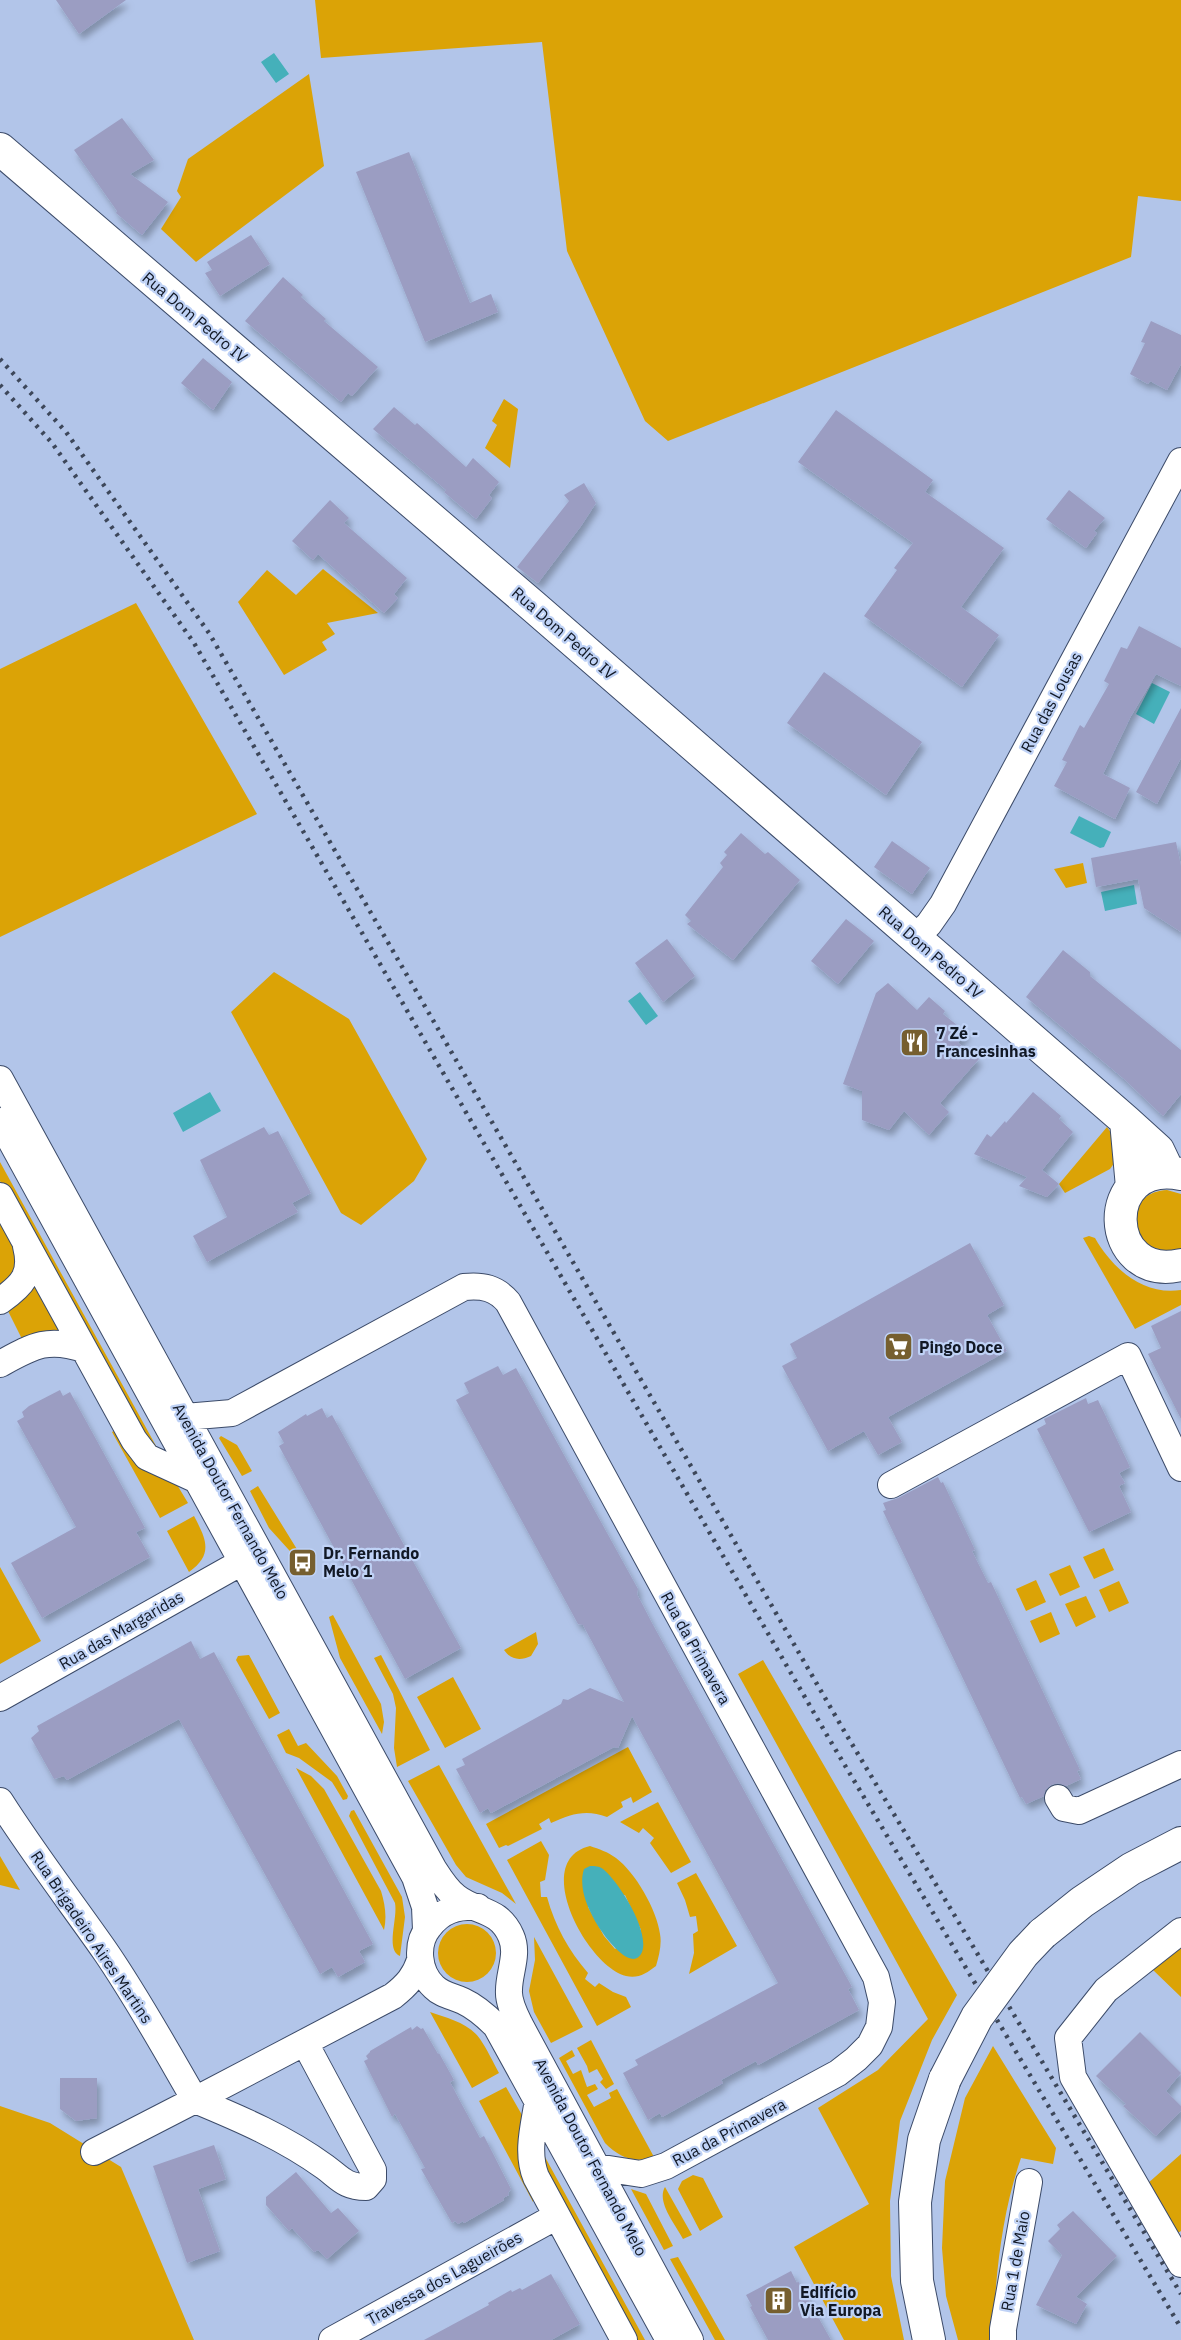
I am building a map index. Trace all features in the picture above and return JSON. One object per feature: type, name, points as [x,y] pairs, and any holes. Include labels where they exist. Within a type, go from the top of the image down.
[{"type":"street","name":"Rua Dom Pedro IV","points":[[0,149],[533,606],[1126,1121],[1158,1150],[1175,1173]]},
{"type":"street","name":"Rua das Lousas","points":[[915,938],[929,924],[943,904],[1181,461]]},
{"type":"street","name":"Avenida Doutor Fernando Melo","points":[[0,1079],[434,1868],[447,1889],[458,1899],[492,1913],[504,1924],[512,1938],[515,1953],[508,1992],[520,2025],[690,2340]]},
{"type":"street","name":"Avenida Doutor Fernando Melo","points":[[0,1121],[415,1876],[425,1907],[426,1930],[421,1944],[420,1960],[424,1974],[433,1986],[481,2012],[496,2026],[669,2340]]},
{"type":"street","points":[[1126,1121],[1132,1187],[1122,1203],[1119,1214],[1124,1240],[1132,1252],[1144,1261],[1158,1266],[1181,1265]]},
{"type":"street","name":"Rua Dom Pedro IV","points":[[1132,1187],[1142,1178],[1155,1173],[1175,1173]]},
{"type":"street","name":"Avenida Doutor Fernando Melo","points":[[0,1196],[134,1440],[147,1457],[161,1466],[197,1480]]},
{"type":"street","points":[[0,1301],[25,1278],[30,1262],[24,1240]]},
{"type":"street","name":"Rua da Primavera","points":[[184,1417],[232,1413],[464,1287],[480,1285],[500,1292],[514,1313],[876,1977],[882,2002],[879,2027],[870,2045],[838,2073],[666,2166],[641,2174],[596,2167]]},
{"type":"street","points":[[0,1364],[33,1346],[50,1342],[66,1343],[84,1349]]},
{"type":"street","points":[[891,1485],[1128,1356],[1181,1468]]},
{"type":"street","name":"Rua das Margaridas","points":[[0,1698],[242,1562]]},
{"type":"street","points":[[1058,1798],[1064,1808],[1079,1811],[1181,1764]]},
{"type":"street","name":"Rua Brigadeiro Aires Martins","points":[[0,1801],[22,1836],[132,1992],[195,2100]]},
{"type":"street","points":[[929,2340],[917,2281],[915,2202],[924,2140],[945,2079],[977,2017],[1023,1954],[1042,1934],[1082,1902],[1131,1869],[1181,1843]]},
{"type":"street","points":[[426,1930],[435,1918],[448,1910],[463,1906],[478,1908]]},
{"type":"street","points":[[1181,1931],[1106,1990],[1068,2038],[1073,2077],[1181,2264]]},
{"type":"street","points":[[94,2152],[393,1996],[406,1986],[415,1974],[420,1960]]},
{"type":"street","points":[[393,1996],[408,1991],[427,1990],[454,1998],[477,2000],[492,1993],[504,1983],[512,1969]]},
{"type":"street","points":[[195,2100],[257,2126],[301,2150],[352,2187],[366,2187],[373,2179],[373,2170],[305,2043]]},
{"type":"street","name":"Avenida Doutor Fernando Melo","points":[[538,2100],[531,2145],[531,2163],[624,2340]]},
{"type":"street","name":"Rua 1 de Maio","points":[[1003,2340],[1029,2182]]},
{"type":"street","name":"Travessa dos Lagueirões","points":[[332,2340],[557,2216]]},
{"type":"shaded area","points":[[315,0],[1181,0],[1181,201],[1138,196],[1131,257],[668,441],[645,421],[567,251],[542,42],[321,58]]},
{"type":"shaded area","points":[[274,53],[289,74],[276,83],[261,62]]},
{"type":"shaded area","points":[[309,74],[324,166],[196,262],[161,229],[181,197],[177,191],[188,159]]},
{"type":"shaded area","points":[[504,399],[518,409],[510,468],[485,448],[497,425],[492,421]]},
{"type":"shaded area","points":[[323,569],[378,613],[327,623],[335,634],[322,642],[327,650],[284,675],[238,602],[267,570],[296,595]]},
{"type":"shaded area","points":[[136,603],[257,814],[0,937],[0,669]]},
{"type":"shaded area","points":[[1152,683],[1170,692],[1154,724],[1136,714]]},
{"type":"shaded area","points":[[1079,816],[1111,832],[1104,847],[1100,848],[1070,833]]},
{"type":"shaded area","points":[[1083,863],[1087,883],[1066,888],[1054,869]]},
{"type":"shaded area","points":[[1134,885],[1137,904],[1105,911],[1101,892]]},
{"type":"shaded area","points":[[274,972],[349,1019],[427,1159],[414,1181],[361,1225],[341,1213],[231,1012]]},
{"type":"shaded area","points":[[640,992],[658,1016],[646,1025],[628,1001]]},
{"type":"shaded area","points":[[210,1092],[221,1111],[183,1132],[173,1113]]},
{"type":"shaded area","points":[[1107,1127],[1114,1137],[1115,1162],[1110,1169],[1065,1193],[1059,1184]]},
{"type":"shaded area","points":[[0,1162],[161,1455],[138,1434],[0,1181]]},
{"type":"shaded area","points":[[1167,1190],[1181,1194],[1181,1252],[1149,1246],[1140,1239],[1137,1232],[1136,1216],[1140,1204],[1148,1195]]},
{"type":"shaded area","points":[[0,1208],[18,1240],[17,1275],[0,1290]]},
{"type":"shaded area","points":[[1089,1236],[1095,1238],[1110,1260],[1130,1278],[1154,1289],[1181,1290],[1181,1305],[1135,1329],[1083,1238]]},
{"type":"shaded area","points":[[36,1277],[66,1330],[23,1341],[6,1307]]},
{"type":"shaded area","points":[[119,1428],[176,1483],[188,1503],[160,1518],[112,1432]]},
{"type":"shaded area","points":[[221,1436],[237,1445],[252,1471],[242,1476],[219,1438]]},
{"type":"shaded area","points":[[258,1486],[303,1559],[298,1560],[269,1528],[250,1491]]},
{"type":"shaded area","points":[[194,1516],[202,1532],[205,1552],[202,1559],[189,1572],[167,1531]]},
{"type":"shaded area","points":[[1104,1548],[1114,1570],[1094,1579],[1083,1557]]},
{"type":"shaded area","points":[[1070,1565],[1080,1587],[1060,1596],[1049,1574]]},
{"type":"shaded area","points":[[0,1567],[41,1641],[0,1664]]},
{"type":"shaded area","points":[[1036,1580],[1046,1602],[1026,1611],[1016,1589]]},
{"type":"shaded area","points":[[1119,1581],[1129,1603],[1109,1612],[1099,1590]]},
{"type":"shaded area","points":[[1086,1596],[1096,1617],[1076,1627],[1065,1604]]},
{"type":"shaded area","points":[[1051,1612],[1060,1634],[1040,1643],[1030,1621]]},
{"type":"shaded area","points":[[333,1615],[381,1704],[384,1722],[382,1734],[340,1658],[329,1617]]},
{"type":"shaded area","points":[[536,1632],[538,1644],[531,1656],[516,1659],[504,1650]]},
{"type":"shaded area","points":[[249,1655],[280,1713],[269,1719],[236,1660],[238,1656]]},
{"type":"shaded area","points":[[381,1655],[430,1750],[397,1767],[394,1748],[396,1708],[393,1694],[374,1658]]},
{"type":"shaded area","points":[[763,1660],[957,1995],[932,2040],[900,2121],[890,2201],[891,2276],[904,2340],[844,2340],[794,2247],[869,2204],[818,2108],[878,2070],[928,2019],[738,1674]]},
{"type":"shaded area","points":[[453,1677],[481,1729],[445,1748],[417,1697]]},
{"type":"shaded area","points":[[289,1729],[298,1746],[306,1743],[337,1776],[348,1796],[347,1799],[343,1800],[332,1782],[299,1758],[286,1753],[277,1735]]},
{"type":"shaded area","points":[[628,1747],[652,1792],[633,1803],[631,1797],[621,1802],[623,1807],[607,1817],[585,1813],[565,1817],[551,1823],[549,1818],[539,1824],[542,1829],[508,1846],[499,1848],[486,1824]]},
{"type":"shaded area","points":[[439,1765],[516,1904],[502,1893],[466,1877],[456,1865],[408,1781]]},
{"type":"shaded area","points":[[296,1768],[311,1776],[324,1789],[381,1891],[385,1910],[384,1930]]},
{"type":"shaded area","points":[[658,1802],[691,1862],[671,1873],[650,1843],[654,1838],[643,1828],[639,1833],[620,1822]]},
{"type":"shaded area","points":[[354,1810],[402,1897],[405,1917],[400,1956],[393,1947],[395,1903],[349,1816]]},
{"type":"shaded area","points":[[541,1841],[549,1855],[545,1880],[540,1882],[541,1897],[547,1897],[563,1938],[588,1973],[585,1979],[595,1987],[599,1983],[626,1997],[631,2007],[597,2026],[507,1860]]},
{"type":"shaded area","points":[[590,1846],[603,1851],[623,1864],[637,1882],[655,1914],[661,1938],[656,1966],[649,1971],[630,1977],[611,1968],[595,1953],[582,1934],[571,1912],[565,1891],[565,1871],[573,1855]],"holes":[[[625,1895],[641,1930],[615,1949],[604,1936],[588,1907]]]},
{"type":"shaded area","points":[[0,1856],[20,1890],[0,1885]]},
{"type":"shaded area","points":[[590,1866],[600,1867],[610,1875],[632,1908],[642,1932],[642,1952],[637,1958],[632,1959],[618,1951],[594,1919],[582,1884],[584,1869]]},
{"type":"shaded area","points":[[696,1873],[737,1946],[689,1974],[694,1953],[693,1934],[698,1931],[696,1916],[690,1917],[677,1883]]},
{"type":"shaded area","points":[[461,1924],[473,1924],[488,1932],[496,1947],[496,1959],[488,1974],[473,1982],[461,1982],[446,1974],[438,1959],[438,1947],[446,1932]]},
{"type":"shaded area","points":[[534,1937],[583,2027],[551,2043],[534,2012],[529,1991],[535,1960]]},
{"type":"shaded area","points":[[1181,1948],[1181,1997],[1153,1970]]},
{"type":"shaded area","points":[[430,2012],[457,2022],[475,2033],[499,2073],[472,2088]]},
{"type":"shaded area","points":[[591,2040],[614,2084],[606,2089],[600,2082],[603,2079],[597,2069],[589,2073],[577,2048]]},
{"type":"shaded area","points":[[993,2046],[1056,2148],[1053,2164],[1021,2158],[1008,2202],[1000,2248],[993,2340],[958,2340],[946,2296],[942,2248],[945,2181],[965,2098]]},
{"type":"shaded area","points":[[572,2050],[575,2056],[566,2061],[573,2074],[581,2070],[587,2087],[595,2084],[598,2089],[587,2095],[594,2107],[611,2098],[609,2093],[617,2089],[654,2157],[640,2160],[627,2158],[605,2143],[559,2058]]},
{"type":"shaded area","points":[[506,2087],[522,2115],[525,2126],[534,2193],[533,2202],[479,2101]]},
{"type":"shaded area","points":[[0,2106],[50,2123],[121,2167],[194,2340],[0,2340]]},
{"type":"shaded area","points":[[539,2146],[645,2340],[634,2340],[537,2161]]},
{"type":"shaded area","points":[[1181,2154],[1181,2231],[1178,2233],[1147,2184]]},
{"type":"shaded area","points":[[693,2175],[703,2178],[723,2217],[700,2231],[678,2189],[682,2181]]},
{"type":"shaded area","points":[[665,2187],[692,2235],[683,2239],[672,2220],[663,2199]]},
{"type":"shaded area","points":[[631,2189],[646,2194],[673,2246],[664,2250]]},
{"type":"shaded area","points":[[678,2257],[725,2340],[715,2340],[670,2259]]},
{"type":"building","points":[[56,0],[126,0],[79,34]]},
{"type":"building","points":[[122,118],[154,160],[130,174],[168,202],[142,235],[116,213],[117,211],[74,150]]},
{"type":"building","points":[[409,152],[470,303],[491,294],[498,312],[425,342],[356,172]]},
{"type":"building","points":[[251,235],[270,264],[220,296],[205,273],[212,270],[207,262]]},
{"type":"building","points":[[283,277],[326,319],[324,321],[378,367],[352,396],[348,393],[341,402],[245,321]]},
{"type":"building","points":[[1151,321],[1181,335],[1181,364],[1167,390],[1150,381],[1148,384],[1130,374],[1145,343],[1141,342]]},
{"type":"building","points":[[203,358],[232,382],[213,410],[181,383]]},
{"type":"building","points":[[394,407],[415,425],[417,423],[466,467],[473,458],[499,482],[489,495],[492,498],[476,519],[444,492],[446,490],[373,429]]},
{"type":"building","points":[[836,410],[933,480],[925,492],[1004,548],[961,607],[999,635],[962,687],[864,616],[897,570],[894,568],[913,543],[798,462]]},
{"type":"building","points":[[584,483],[596,503],[538,583],[517,567],[569,501],[564,495]]},
{"type":"building","points":[[1069,490],[1105,518],[1094,531],[1097,533],[1086,548],[1046,519]]},
{"type":"building","points":[[330,500],[349,518],[344,523],[407,578],[394,594],[398,598],[384,613],[318,554],[313,560],[292,541]]},
{"type":"building","points":[[1139,626],[1181,648],[1181,686],[1156,674],[1131,716],[1103,774],[1130,788],[1115,819],[1054,786],[1067,762],[1062,760],[1080,725],[1084,728],[1109,684],[1104,681],[1121,647],[1127,649]]},
{"type":"building","points":[[824,672],[922,742],[886,795],[787,723]]},
{"type":"building","points":[[1181,708],[1181,758],[1157,804],[1136,792]]},
{"type":"building","points":[[741,833],[765,854],[768,852],[800,880],[733,960],[687,924],[691,921],[685,915],[723,867],[720,863],[727,855],[724,852]]},
{"type":"building","points":[[892,841],[930,868],[912,894],[874,867]]},
{"type":"building","points":[[1176,842],[1181,866],[1181,932],[1144,908],[1138,879],[1096,887],[1091,858]]},
{"type":"building","points":[[846,919],[874,941],[838,984],[811,961]]},
{"type":"building","points":[[667,939],[695,976],[663,1002],[635,963]]},
{"type":"building","points":[[1063,950],[1090,972],[1090,976],[1181,1050],[1181,1094],[1163,1116],[1124,1079],[1026,997]]},
{"type":"building","points":[[888,983],[917,1010],[929,997],[945,1011],[943,1014],[967,1033],[958,1043],[979,1059],[940,1103],[949,1112],[929,1135],[904,1111],[889,1130],[862,1120],[862,1091],[843,1084],[876,993]]},
{"type":"building","points":[[1033,1092],[1061,1116],[1059,1119],[1073,1132],[1042,1170],[1059,1184],[1047,1197],[1019,1186],[1027,1177],[974,1154],[987,1134],[991,1137]]},
{"type":"building","points":[[264,1127],[269,1135],[278,1131],[311,1193],[292,1203],[298,1212],[207,1262],[193,1236],[227,1217],[200,1160]]},
{"type":"building","name":"Pingo Doce","points":[[970,1243],[1004,1305],[987,1315],[1007,1351],[888,1417],[902,1442],[878,1455],[864,1431],[828,1451],[782,1366],[797,1358],[790,1344]]},
{"type":"building","points":[[1181,1311],[1181,1419],[1148,1354],[1161,1348],[1151,1326]]},
{"type":"building","points":[[498,1366],[503,1375],[516,1368],[638,1589],[637,1594],[652,1623],[852,1987],[848,1989],[859,2010],[758,2065],[756,2061],[721,2080],[723,2083],[662,2117],[660,2113],[648,2120],[623,2073],[638,2065],[635,2060],[778,1983],[632,1716],[618,1748],[614,1747],[491,1813],[488,1808],[480,1813],[456,1769],[465,1765],[462,1759],[561,1704],[563,1699],[568,1700],[590,1688],[624,1702],[583,1625],[578,1624],[456,1400],[469,1393],[464,1383]]},
{"type":"building","points":[[60,1390],[63,1396],[70,1392],[145,1528],[136,1532],[150,1557],[42,1618],[11,1563],[76,1527],[17,1421],[24,1417],[22,1412],[29,1406]]},
{"type":"building","points":[[1086,1398],[1088,1404],[1098,1400],[1130,1467],[1119,1473],[1125,1483],[1119,1486],[1131,1512],[1089,1532],[1037,1429],[1046,1424],[1044,1419]]},
{"type":"building","points":[[322,1408],[327,1418],[332,1415],[461,1648],[405,1679],[279,1446],[284,1443],[278,1432],[306,1414],[307,1416]]},
{"type":"building","points":[[938,1477],[941,1483],[943,1482],[975,1550],[972,1551],[988,1583],[991,1582],[1080,1770],[1077,1771],[1081,1779],[1066,1786],[1058,1783],[1051,1785],[1045,1790],[1044,1796],[1026,1804],[1022,1797],[1020,1798],[883,1511],[886,1510],[883,1503],[898,1498]]},
{"type":"building","points":[[191,1641],[200,1659],[214,1652],[373,1944],[359,1951],[365,1962],[338,1977],[332,1967],[320,1974],[179,1719],[67,1780],[64,1776],[54,1779],[31,1738],[39,1731],[37,1726]]},
{"type":"building","points":[[417,2026],[423,2028],[439,2053],[454,2080],[450,2082],[460,2101],[480,2138],[484,2136],[511,2189],[509,2195],[503,2198],[504,2200],[464,2223],[463,2221],[458,2224],[455,2221],[452,2223],[421,2169],[425,2168],[395,2114],[392,2117],[364,2061],[368,2059],[366,2056],[370,2051],[411,2027],[412,2030]]},
{"type":"building","points":[[1140,2032],[1181,2073],[1166,2091],[1181,2106],[1181,2111],[1156,2136],[1123,2106],[1126,2104],[1096,2076]]},
{"type":"building","points":[[60,2078],[97,2078],[97,2118],[76,2121],[60,2109]]},
{"type":"building","points":[[214,2145],[226,2179],[198,2189],[220,2251],[187,2263],[153,2166]]},
{"type":"building","points":[[296,2172],[331,2213],[338,2208],[359,2231],[327,2259],[318,2250],[314,2252],[292,2228],[289,2231],[266,2205],[266,2197]]},
{"type":"building","points":[[1073,2211],[1117,2256],[1076,2297],[1087,2304],[1076,2324],[1036,2305],[1062,2255],[1048,2241],[1060,2229],[1057,2225]]},
{"type":"building","name":"Edifício Via Europa","points":[[791,2271],[831,2340],[768,2340],[746,2295]]},
{"type":"building","points":[[551,2274],[580,2324],[551,2340],[424,2340],[489,2305],[488,2303],[511,2290],[512,2292],[520,2288],[522,2290]]},
{"type":"railway","points":[[0,359],[66,432],[209,633],[843,1729],[1181,2294]]},
{"type":"railway","points":[[0,385],[52,443],[194,643],[828,1737],[1181,2328]]},
{"type":"place","name":"7 Zé - Francesinhas","points":[[915,1042]]},
{"type":"place","name":"Pingo Doce","points":[[898,1347]]},
{"type":"place","name":"Dr. Fernando Melo 1","points":[[302,1562]]},
{"type":"place","name":"Edifício Via Europa","points":[[779,2301]]}]
